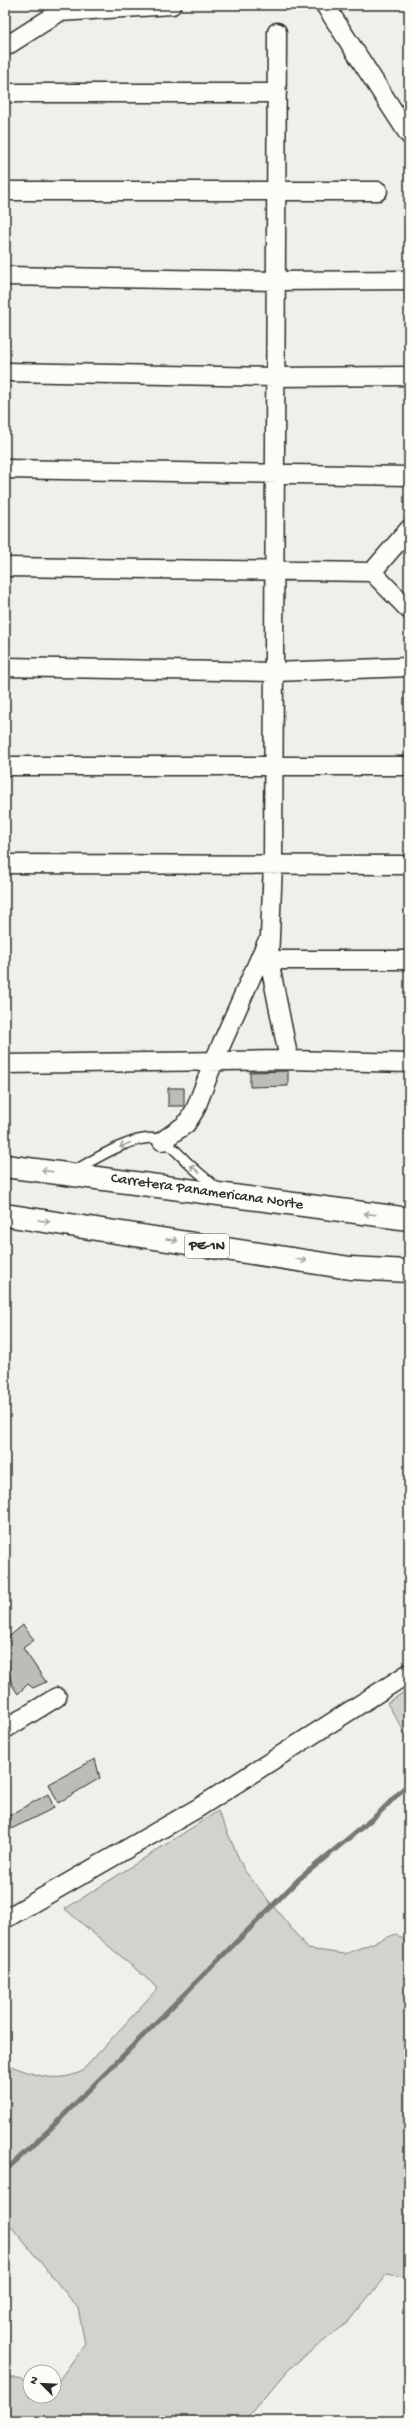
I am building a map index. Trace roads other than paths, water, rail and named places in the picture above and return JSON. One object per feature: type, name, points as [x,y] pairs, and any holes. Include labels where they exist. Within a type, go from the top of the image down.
[{"type":"highway","name":"Carretera Panamericana Norte","points":[[5,1166],[409,1219]]},
{"type":"highway","name":"PE-1N","points":[[5,1215],[350,1268],[409,1272]]},
{"type":"street","points":[[5,47],[65,9],[172,5]]},
{"type":"street","points":[[325,5],[409,135]]},
{"type":"street","points":[[277,32],[274,765],[273,864],[269,960],[289,1060]]},
{"type":"street","points":[[5,93],[277,93]]},
{"type":"street","points":[[5,191],[378,191]]},
{"type":"street","points":[[5,276],[276,281],[409,280]]},
{"type":"street","points":[[5,372],[275,378],[409,376]]},
{"type":"street","points":[[5,469],[409,476]]},
{"type":"street","points":[[372,572],[409,529]]},
{"type":"street","points":[[5,567],[275,572],[372,572],[409,610]]},
{"type":"street","points":[[5,667],[274,672],[409,667]]},
{"type":"street","points":[[5,766],[409,766]]},
{"type":"street","points":[[5,864],[409,865]]},
{"type":"street","points":[[162,1141],[186,1124],[192,1114],[270,936]]},
{"type":"street","points":[[269,960],[409,960]]},
{"type":"street","points":[[5,1064],[289,1060],[409,1063]]},
{"type":"street","points":[[8,1913],[198,1808],[409,1673]]},
{"type":"street","points":[[5,1729],[57,1697]]},
{"type":"lane","points":[[69,1174],[92,1160],[136,1141],[150,1138],[162,1141],[225,1195]]},
{"type":"waterway","points":[[5,2171],[49,2130],[299,1879],[378,1814],[409,1783]]}]
